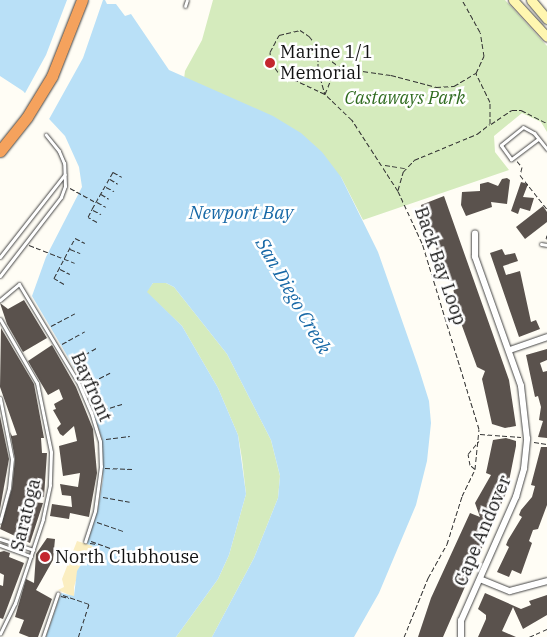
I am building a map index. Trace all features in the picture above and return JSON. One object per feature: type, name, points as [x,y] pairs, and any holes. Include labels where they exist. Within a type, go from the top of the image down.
[{"type":"highway","points":[[0,151],[27,117],[52,76],[82,0]]},
{"type":"street","points":[[513,0],[547,37]]},
{"type":"street","points":[[530,0],[547,18]]},
{"type":"street","name":"Cape Andover","points":[[461,637],[461,622],[516,497],[524,470],[528,439],[524,398],[510,350],[476,257],[475,234]]},
{"type":"street","points":[[510,350],[547,337]]},
{"type":"street","points":[[480,579],[510,591],[547,580]]},
{"type":"lane","points":[[185,6],[187,0]]},
{"type":"lane","points":[[538,139],[511,159],[501,145],[523,127],[538,139],[547,149]]},
{"type":"lane","points":[[0,276],[61,197],[65,186],[65,173],[59,151],[46,135]]},
{"type":"lane","points":[[0,257],[65,173]]},
{"type":"lane","points":[[542,244],[547,245]]},
{"type":"lane","name":"Bayfront","points":[[0,300],[19,284],[78,382],[100,441],[100,488],[87,541]]},
{"type":"lane","name":"Saratoga","points":[[0,319],[37,383],[51,452],[48,493],[33,550],[1,636]]},
{"type":"lane","points":[[0,398],[12,459],[9,488],[0,522]]},
{"type":"lane","points":[[0,539],[33,550]]},
{"type":"lane","points":[[0,545],[31,556]]},
{"type":"lane","points":[[43,637],[58,593]]},
{"type":"path","points":[[325,94],[332,77],[341,68],[391,74],[445,88],[459,84],[476,73],[484,56],[483,41],[462,0]]},
{"type":"path","name":"Back Bay Loop","points":[[341,68],[318,48],[304,32],[290,30],[274,40],[270,57],[278,72],[325,94],[352,120],[384,165],[398,191],[422,243],[480,434],[475,470],[462,496],[447,544],[428,578],[404,637]]},
{"type":"path","points":[[318,48],[318,70],[325,94]]},
{"type":"path","points":[[476,73],[490,102],[490,124]]},
{"type":"path","points":[[398,191],[406,168],[433,150],[477,134],[512,110],[521,110],[547,123]]},
{"type":"path","points":[[514,157],[522,167],[520,175],[547,209]]},
{"type":"path","points":[[384,165],[406,168]]},
{"type":"path","points":[[97,222],[88,216],[113,172],[122,176]]},
{"type":"path","points":[[109,179],[118,184]]},
{"type":"path","points":[[65,186],[106,207]]},
{"type":"path","points":[[105,186],[114,191]]},
{"type":"path","points":[[101,194],[109,199]]},
{"type":"path","points":[[92,209],[101,214]]},
{"type":"path","points":[[64,284],[54,278],[64,258],[75,238],[85,243]]},
{"type":"path","points":[[25,244],[75,263]]},
{"type":"path","points":[[70,248],[80,253]]},
{"type":"path","points":[[59,268],[70,274]]},
{"type":"path","points":[[51,326],[75,313]]},
{"type":"path","points":[[48,322],[54,332]]},
{"type":"path","points":[[58,338],[62,345],[85,331]]},
{"type":"path","points":[[72,362],[96,348]]},
{"type":"path","points":[[69,357],[76,370]]},
{"type":"path","points":[[85,386],[110,373]]},
{"type":"path","points":[[81,378],[88,392]]},
{"type":"path","points":[[96,412],[122,404]]},
{"type":"path","points":[[94,406],[98,419]]},
{"type":"path","points":[[480,434],[528,439],[547,444]]},
{"type":"path","points":[[102,440],[130,436]]},
{"type":"path","points":[[475,470],[470,465],[468,454],[480,440]]},
{"type":"path","points":[[104,461],[104,475]]},
{"type":"path","points":[[104,468],[132,469]]},
{"type":"path","points":[[101,503],[103,489]]},
{"type":"path","points":[[102,497],[130,502]]},
{"type":"path","points":[[98,516],[96,522],[123,531]]},
{"type":"path","points":[[87,541],[116,550]]},
{"type":"path","points":[[87,541],[97,544]]},
{"type":"path","points":[[58,593],[89,604],[78,637]]},
{"type":"path","points":[[530,637],[547,629]]},
{"type":"green space","name":"Castaways Park","points":[[213,0],[505,0],[547,46],[547,132],[541,122],[522,113],[494,136],[495,152],[509,170],[363,220],[341,177],[184,79],[185,71],[202,40]]},
{"type":"green space","points":[[153,283],[166,283],[174,287],[227,354],[271,440],[280,476],[278,498],[254,558],[212,637],[176,637],[218,579],[229,555],[246,494],[238,435],[218,388],[182,326],[146,292]]},
{"type":"sand","points":[[77,541],[93,546],[83,558],[74,587],[74,597],[58,590],[64,587],[62,579]]},
{"type":"water","name":"Newport Bay","points":[[0,0],[105,0],[107,4],[116,4],[125,16],[131,14],[169,70],[273,116],[301,133],[322,152],[341,177],[378,252],[429,401],[431,423],[427,461],[416,505],[379,593],[354,637],[212,637],[254,558],[278,498],[280,476],[271,440],[227,354],[174,287],[166,283],[153,283],[147,292],[182,326],[218,388],[238,435],[246,494],[229,555],[218,579],[176,637],[46,637],[61,593],[74,596],[77,571],[93,546],[87,544],[98,509],[103,479],[102,439],[85,386],[32,296],[46,257],[82,187],[79,167],[65,136],[23,91],[0,76]]},
{"type":"pier","points":[[67,0],[103,0],[83,58],[48,121],[24,95],[46,55]]},
{"type":"building","points":[[507,178],[510,180],[507,204],[491,202],[492,207],[466,216],[461,205],[462,192],[480,191],[480,184],[488,182],[498,186],[502,179]]},
{"type":"building","points":[[521,182],[528,184],[523,197],[534,198],[530,211],[520,208],[518,214],[511,211]]},
{"type":"building","points":[[444,196],[509,380],[516,426],[505,428],[492,424],[482,379],[485,371],[477,367],[457,312],[452,281],[448,281],[422,211],[421,205]]},
{"type":"building","points":[[543,206],[547,212],[547,222],[525,239],[516,227]]},
{"type":"building","points":[[502,249],[505,255],[515,253],[518,261],[503,266],[506,275],[520,271],[531,322],[536,320],[540,329],[519,337],[490,253]]},
{"type":"building","points":[[24,300],[47,338],[23,352],[7,324],[0,303],[8,309]]},
{"type":"building","points":[[1,328],[34,384],[44,438],[41,438],[42,453],[47,453],[44,497],[30,498],[30,502],[43,503],[30,543],[0,529],[12,488],[15,459],[10,432],[12,436],[17,435],[0,387]]},
{"type":"building","points":[[52,345],[76,387],[93,429],[97,473],[89,517],[70,513],[69,519],[50,516],[52,504],[72,507],[71,496],[62,495],[60,484],[78,487],[80,473],[63,476],[59,446],[77,441],[74,426],[63,436],[60,434],[57,428],[61,424],[53,410],[56,409],[54,404],[63,399],[59,389],[48,395],[28,361]]},
{"type":"building","points":[[547,349],[547,360],[540,363],[543,372],[547,371],[547,438],[538,437],[543,421],[539,420],[541,407],[538,396],[535,397],[526,355]]},
{"type":"building","points":[[0,416],[9,459],[0,509]]},
{"type":"building","points":[[506,438],[516,441],[507,491],[443,637],[418,637],[431,598],[470,513],[480,517],[475,503],[491,475],[486,473],[493,440]]},
{"type":"building","points":[[541,447],[547,447],[547,505],[538,529],[533,530],[529,541],[532,543],[521,574],[512,570],[509,577],[497,572],[509,547],[506,545],[508,540],[522,517],[519,515],[521,510],[532,497],[535,486],[531,485]]},
{"type":"building","points":[[47,538],[55,539],[53,560],[36,590],[52,599],[38,637],[29,637],[19,633],[24,620],[15,617],[26,579],[34,583],[36,554]]},
{"type":"building","points":[[0,552],[10,553],[9,557],[24,563],[3,619],[0,618],[0,585],[3,586],[4,575],[0,573]]},
{"type":"building","points":[[485,593],[521,609],[531,605],[529,601],[547,595],[547,615],[523,629],[513,607],[502,631],[516,637],[478,637],[486,619],[486,615],[478,609]]},
{"type":"place","name":"Marine 1/1 Memorial","points":[[270,63]]},
{"type":"place","name":"North Clubhouse","points":[[45,557]]},
{"type":"water label","name":"San Diego Creek","points":[[293,296]]}]
